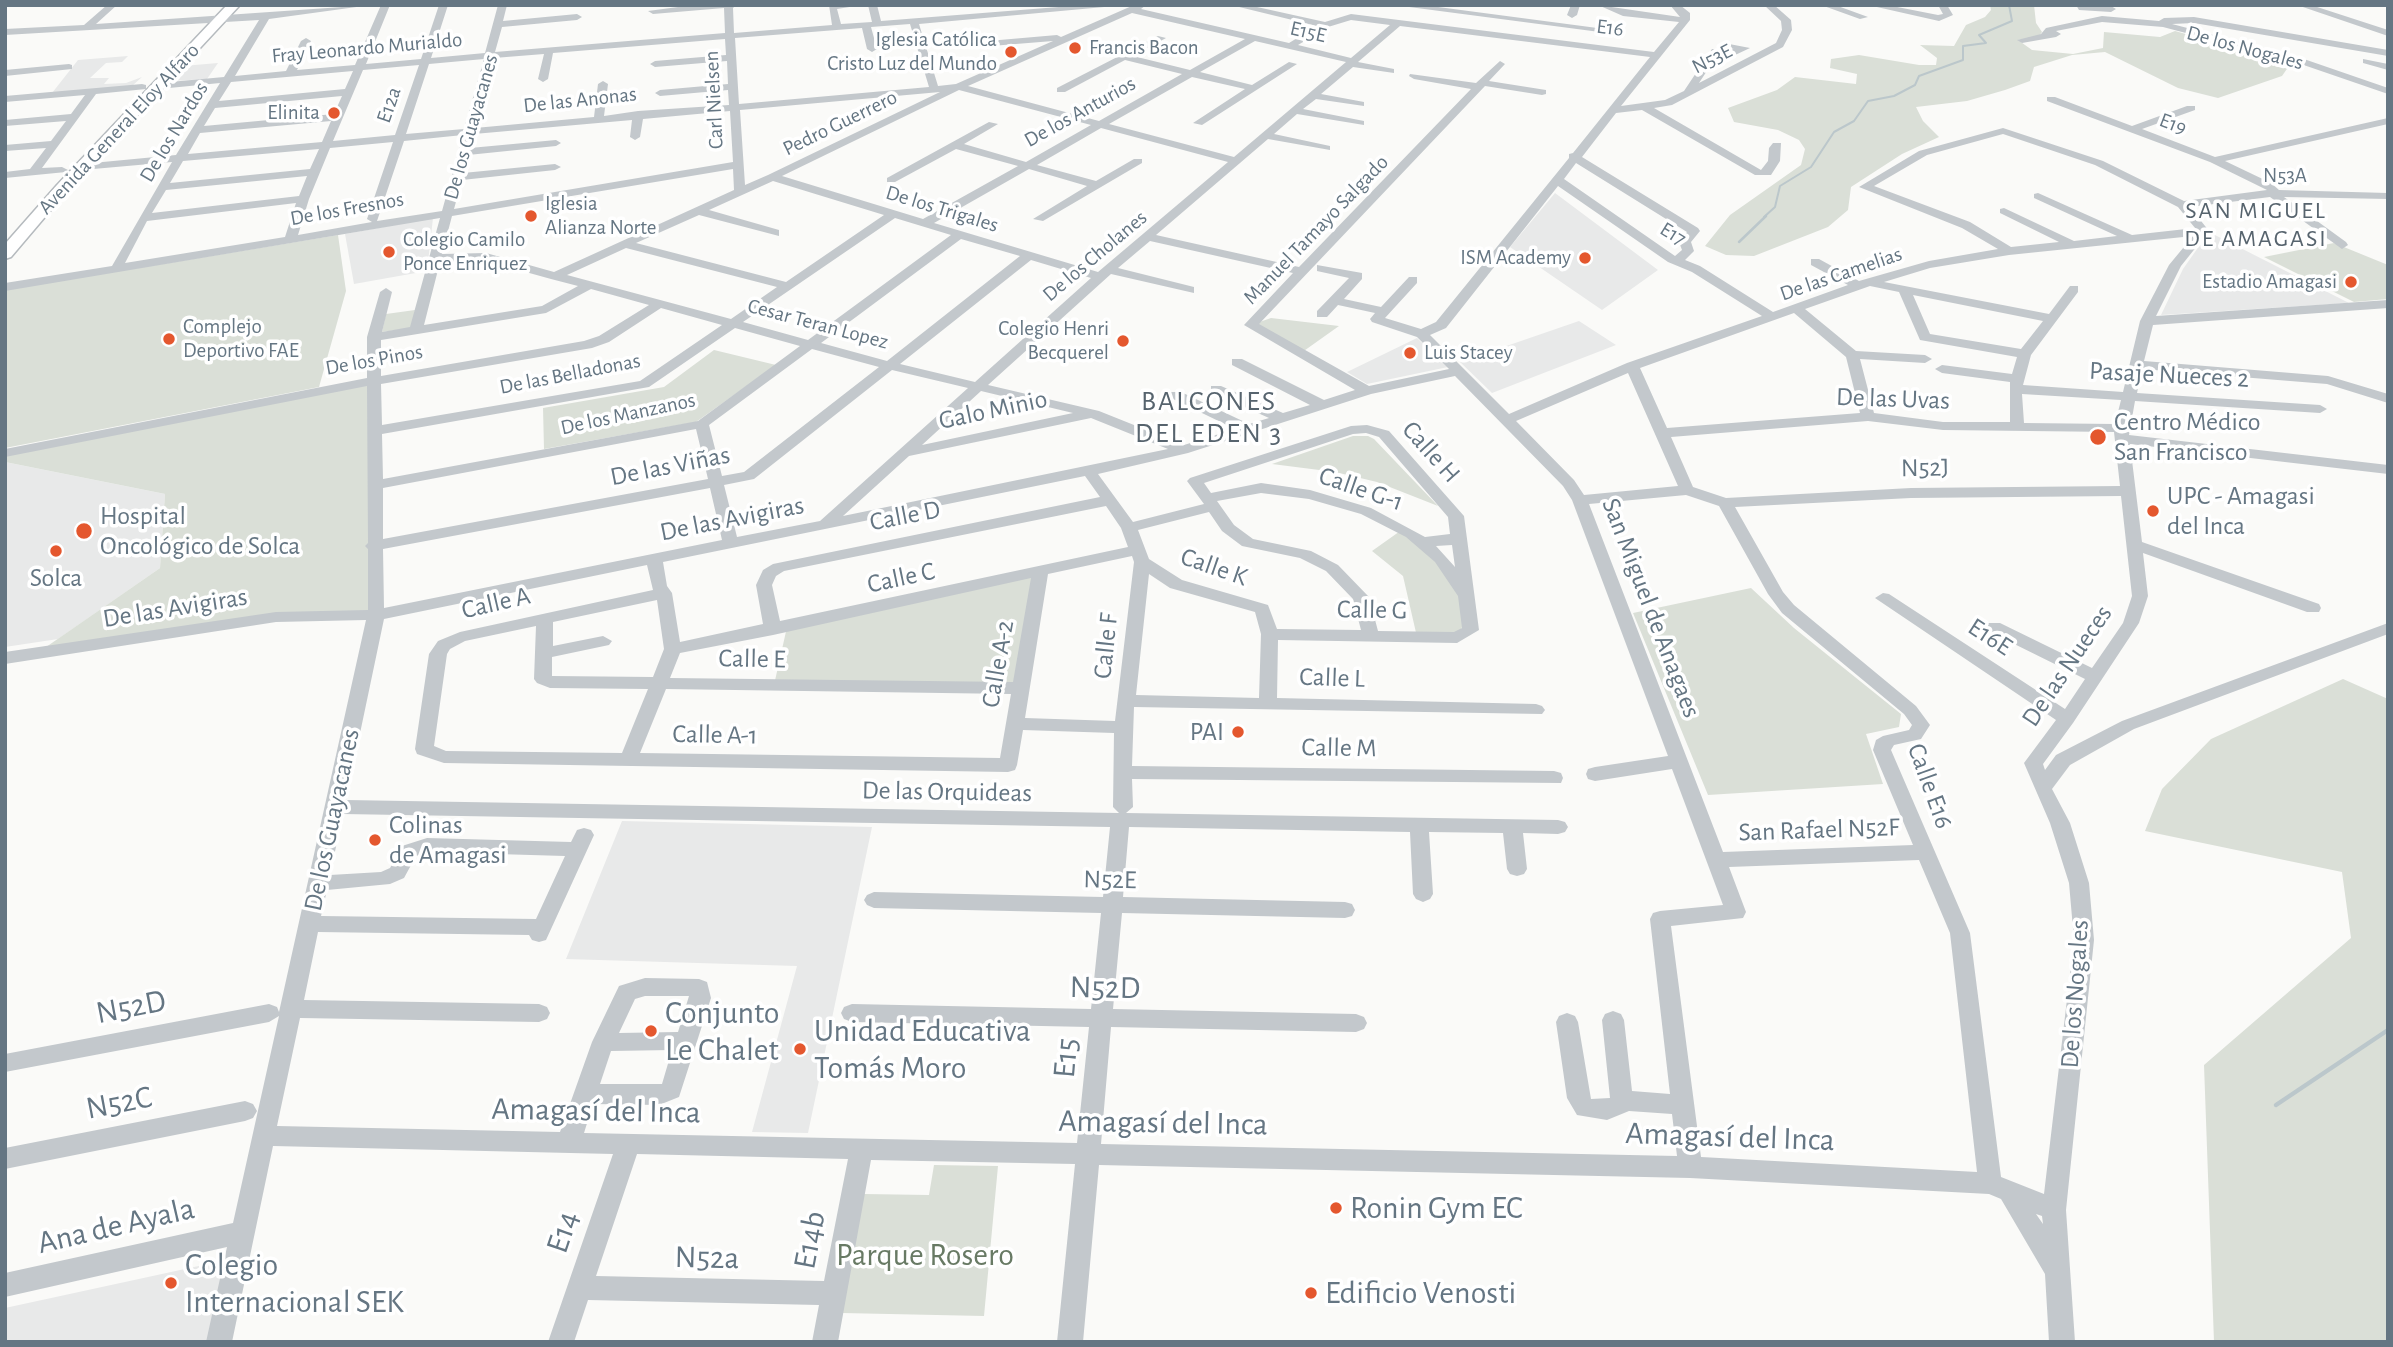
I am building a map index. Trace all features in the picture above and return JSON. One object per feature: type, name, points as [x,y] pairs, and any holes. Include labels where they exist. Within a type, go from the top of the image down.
[{"type":"main road","name":"Avenida General Eloy Alfaro","points":[[5,233],[142,87],[217,16],[234,5]]},
{"type":"main road","name":"Avenida General Eloy Alfaro","points":[[5,254],[159,86],[217,16]]},
{"type":"street","points":[[89,26],[113,5]]},
{"type":"street","points":[[5,30],[267,15],[368,5]]},
{"type":"street","points":[[293,235],[303,200],[386,5]]},
{"type":"street","name":"E12a","points":[[373,219],[444,5]]},
{"type":"street","name":"De los Guayacanes","points":[[416,329],[503,5]]},
{"type":"street","points":[[499,24],[575,33],[578,5]]},
{"type":"street","points":[[652,22],[729,5]]},
{"type":"street","name":"Carl Nielsen","points":[[729,5],[740,192]]},
{"type":"street","points":[[837,27],[832,7],[858,5]]},
{"type":"street","points":[[872,5],[872,49]]},
{"type":"street","points":[[975,5],[1001,68]]},
{"type":"street","name":"Fray Leonardo Murialdo","points":[[159,86],[549,51],[575,33],[652,22],[730,36],[917,21],[985,30],[1122,5]]},
{"type":"street","points":[[1235,5],[1325,24]]},
{"type":"street","points":[[1291,46],[1325,24],[1363,5]]},
{"type":"street","points":[[1398,5],[1468,9],[1613,34],[1623,13]]},
{"type":"street","points":[[1514,19],[1522,5]]},
{"type":"street","points":[[1572,15],[1576,5]]},
{"type":"street","points":[[1602,5],[1623,13],[1685,20]]},
{"type":"street","points":[[1413,280],[1377,317],[1422,334],[1441,325],[1573,156],[1685,20],[1685,13],[1674,5]]},
{"type":"street","name":"N53E","points":[[1610,111],[1668,103],[1780,45],[1787,30],[1786,20],[1768,5]]},
{"type":"street","points":[[1825,5],[1863,17]]},
{"type":"street","points":[[1872,5],[1940,18],[1948,15],[1942,5]]},
{"type":"street","points":[[2301,5],[2388,33]]},
{"type":"street","points":[[2079,7],[2109,7],[2165,22]]},
{"type":"street","points":[[915,8],[934,88]]},
{"type":"street","name":"Pedro Guerrero","points":[[555,276],[772,177],[958,87],[1138,8]]},
{"type":"street","name":"E15E","points":[[1138,8],[1391,71]]},
{"type":"street","points":[[1453,29],[1468,9]]},
{"type":"street","name":"De los Nardos","points":[[117,265],[267,15]]},
{"type":"street","name":"E16","points":[[1345,15],[1655,55]]},
{"type":"street","points":[[2045,35],[2049,30],[2102,19],[2165,22]]},
{"type":"street","name":"De los Nogales","points":[[2165,22],[2194,20],[2388,53]]},
{"type":"street","name":"De los Nogales","points":[[2165,22],[2295,60],[2388,91]]},
{"type":"street","name":"De los Cholanes","points":[[822,526],[1104,273],[1398,23]]},
{"type":"street","points":[[2261,24],[2292,32],[2292,37]]},
{"type":"street","points":[[1554,42],[1564,25]]},
{"type":"street","points":[[12,41],[22,29]]},
{"type":"street","points":[[985,30],[1070,37]]},
{"type":"street","points":[[2022,40],[2084,32]]},
{"type":"street","points":[[1061,90],[1161,38]]},
{"type":"street","name":"De los Anturios","points":[[925,223],[1254,38]]},
{"type":"street","points":[[290,74],[306,41]]},
{"type":"street","points":[[1688,93],[1715,51],[1733,53],[1745,48],[1727,45]]},
{"type":"street","points":[[543,79],[549,51]]},
{"type":"street","points":[[1123,57],[1252,88]]},
{"type":"street","points":[[655,64],[731,58]]},
{"type":"street","points":[[2366,61],[2388,68]]},
{"type":"street","points":[[1199,123],[1292,64]]},
{"type":"street","name":"Manuel Tamayo Salgado","points":[[1367,391],[1251,325],[1500,64]]},
{"type":"street","points":[[5,73],[69,67]]},
{"type":"street","points":[[1441,72],[1483,83]]},
{"type":"street","points":[[1414,76],[1542,92]]},
{"type":"street","points":[[599,118],[603,84]]},
{"type":"street","points":[[5,99],[142,87]]},
{"type":"street","points":[[660,93],[733,87]]},
{"type":"street","points":[[958,87],[1237,161]]},
{"type":"street","name":"De las Anonas","points":[[82,167],[638,114],[958,87]]},
{"type":"street","points":[[33,173],[92,92]]},
{"type":"street","points":[[213,105],[349,92]]},
{"type":"street","points":[[1313,95],[1357,107],[1374,104]]},
{"type":"street","points":[[5,122],[23,98]]},
{"type":"street","name":"E19","points":[[2051,99],[2214,160],[2267,184],[2273,189],[2272,193],[2342,245]]},
{"type":"street","points":[[1641,108],[1759,173],[1767,173],[1774,161],[1773,150],[1777,145]]},
{"type":"street","points":[[1641,108],[1750,170],[1756,182]]},
{"type":"street","points":[[2133,130],[2190,108]]},
{"type":"street","points":[[1296,111],[1360,123]]},
{"type":"street","points":[[635,137],[638,114]]},
{"type":"street","points":[[5,122],[73,117]]},
{"type":"street","points":[[197,130],[338,117]]},
{"type":"street","points":[[2214,160],[2388,121]]},
{"type":"street","points":[[891,180],[993,124]]},
{"type":"street","points":[[2009,251],[1945,216],[1865,187],[1923,153],[2003,131],[2099,163],[2182,205],[2203,231]]},
{"type":"street","points":[[1267,136],[1326,148]]},
{"type":"street","points":[[465,152],[556,143]]},
{"type":"street","points":[[5,148],[55,144]]},
{"type":"street","points":[[955,145],[1097,185]]},
{"type":"street","points":[[1573,156],[1694,231],[1685,242],[1688,251],[1676,261]]},
{"type":"street","points":[[1040,219],[1138,161]]},
{"type":"street","name":"De los Fresnos","points":[[5,287],[117,265],[737,162]]},
{"type":"street","points":[[458,177],[555,167]]},
{"type":"street","points":[[5,175],[62,170]]},
{"type":"street","points":[[163,187],[315,172]]},
{"type":"street","name":"De los Trigales","points":[[772,177],[1028,256],[1191,290]]},
{"type":"street","name":"E17","points":[[1556,179],[1676,261],[1696,269],[1773,317]]},
{"type":"street","name":"N53A","points":[[2182,205],[2272,193],[2388,196]]},
{"type":"street","points":[[2038,195],[2128,237]]},
{"type":"street","points":[[143,218],[303,200]]},
{"type":"street","name":"De los Fresnos","points":[[293,235],[373,219],[448,209]]},
{"type":"street","points":[[699,211],[775,233]]},
{"type":"street","points":[[2004,211],[2070,243]]},
{"type":"street","name":"De las Belladonas","points":[[374,431],[644,384],[893,214]]},
{"type":"street","name":"De las Camelias","points":[[1508,419],[1632,366],[1864,284],[1929,265],[2070,243],[2203,231]]},
{"type":"street","name":"De las Nueces","points":[[2042,788],[2034,763],[2131,623],[2140,596],[2121,434],[2127,398],[2147,321],[2175,265],[2203,231]]},
{"type":"street","name":"De los Manzanos","points":[[373,485],[702,424],[960,234]]},
{"type":"street","points":[[1149,237],[1304,272]]},
{"type":"street","points":[[624,244],[788,286]]},
{"type":"street","name":"De las Viñas","points":[[373,546],[716,483],[756,473],[1028,256]]},
{"type":"street","name":"Cesar Teran Lopez","points":[[437,258],[486,257],[808,345],[1094,414],[1183,450]]},
{"type":"street","points":[[1815,262],[1864,284],[1904,289],[2047,317]]},
{"type":"street","name":"De los Fresnos","points":[[5,281],[117,265]]},
{"type":"street","points":[[1321,268],[1363,272],[1322,314]]},
{"type":"street","points":[[374,337],[546,309],[589,285]]},
{"type":"street","points":[[1904,289],[1925,337],[2024,354]]},
{"type":"street","points":[[2017,429],[2016,384],[2024,354],[2047,317],[2074,289]]},
{"type":"street","name":"De los Guayacanes","points":[[219,1342],[264,1136],[279,1011],[309,924],[376,615],[373,546],[374,337],[386,292]]},
{"type":"street","points":[[1335,301],[1383,312]]},
{"type":"street","name":"De los Pinos","points":[[5,453],[374,381],[587,345],[604,339],[659,304]]},
{"type":"street","points":[[2147,321],[2388,304]]},
{"type":"street","points":[[1797,309],[1852,355],[1868,417]]},
{"type":"street","name":"San Miguel de Anagaes","points":[[1422,334],[1569,483],[1580,500],[1735,912],[1660,919],[1690,1167]]},
{"type":"street","points":[[1852,355],[1925,359]]},
{"type":"street","points":[[1237,362],[1324,406]]},
{"type":"street","points":[[2137,365],[2328,380],[2388,399]]},
{"type":"street","points":[[1632,366],[1687,490]]},
{"type":"street","name":"Pasaje Nueces 2","points":[[1942,369],[2016,384],[2127,398],[2320,409]]},
{"type":"street","name":"De las Avigiras","points":[[5,659],[275,617],[376,615],[822,526],[1183,450],[1367,391],[1458,371]]},
{"type":"street","points":[[1216,389],[1284,419]]},
{"type":"street","points":[[1176,395],[1249,430]]},
{"type":"street","name":"Galo Minio","points":[[901,454],[1094,414]]},
{"type":"street","name":"De las Uvas","points":[[1664,433],[1868,417],[1943,426],[2121,434],[2388,470]]},
{"type":"street","points":[[702,424],[731,544]]},
{"type":"street","name":"Calle H","points":[[1208,503],[1195,481],[1351,430],[1384,433],[1456,516],[1471,630]]},
{"type":"street","points":[[1230,494],[1231,480],[1241,467]]},
{"type":"street","name":"Calle F","points":[[1094,470],[1129,528],[1140,556],[1123,727],[1122,814]]},
{"type":"street","name":"Calle G-1","points":[[1129,528],[1230,494],[1261,488],[1310,495],[1366,511],[1412,534],[1441,559],[1469,600]]},
{"type":"street","points":[[1580,500],[1687,490],[1725,503]]},
{"type":"street","name":"N52J","points":[[1725,503],[1911,493],[2126,491]]},
{"type":"street","name":"Calle D","points":[[773,630],[764,585],[769,573],[779,567],[1110,500]]},
{"type":"street","points":[[1208,503],[1228,528],[1248,543],[1305,554],[1332,568],[1361,597],[1370,636]]},
{"type":"street","name":"Calle E16","points":[[1725,503],[1776,594],[1788,609],[1910,710],[1921,725],[1915,734],[1883,744],[1882,750],[1960,933],[1999,1187]]},
{"type":"street","points":[[1421,541],[1450,541],[1460,535]]},
{"type":"street","points":[[2133,544],[2313,608]]},
{"type":"street","name":"Calle C","points":[[673,649],[1040,573],[1140,556]]},
{"type":"street","name":"Calle K","points":[[1140,556],[1175,584],[1262,609],[1270,634]]},
{"type":"street","points":[[628,760],[673,649],[664,593],[659,587],[660,558]]},
{"type":"street","name":"Calle A-2","points":[[1008,765],[1040,573]]},
{"type":"street","name":"Calle A","points":[[424,749],[438,654],[444,645],[460,637],[664,593]]},
{"type":"street","name":"E16E","points":[[1883,598],[2067,719]]},
{"type":"street","name":"Calle E","points":[[545,619],[545,681],[1021,688]]},
{"type":"street","points":[[1994,627],[2095,677]]},
{"type":"street","points":[[2042,788],[2063,760],[2129,725],[2388,628]]},
{"type":"street","name":"Calle G","points":[[1270,634],[1457,638],[1471,630]]},
{"type":"street","points":[[1268,702],[1270,634]]},
{"type":"street","points":[[544,653],[603,641]]},
{"type":"street","name":"Calle L","points":[[1126,701],[1268,702],[1536,710]]},
{"type":"street","points":[[1014,724],[1123,727]]},
{"type":"street","name":"Calle A-1","points":[[424,749],[444,757],[1008,765]]},
{"type":"street","points":[[1595,774],[1679,761]]},
{"type":"street","name":"Calle M","points":[[1124,772],[1554,778]]},
{"type":"street","name":"De los Nogales","points":[[2042,788],[2060,822],[2079,883],[2084,940],[2054,1210],[2062,1342]]},
{"type":"street","name":"De las Orquideas","points":[[335,807],[1122,814],[1419,825],[1559,827]]},
{"type":"street","name":"E15","points":[[1070,1342],[1122,814]]},
{"type":"street","points":[[1419,825],[1423,894]]},
{"type":"street","points":[[1512,826],[1517,869]]},
{"type":"street","points":[[309,924],[541,931],[581,842],[426,845],[409,851],[397,873],[383,880],[318,883]]},
{"type":"street","name":"San Rafael N52F","points":[[1716,860],[1924,852]]},
{"type":"street","name":"N52E","points":[[874,901],[1345,909]]},
{"type":"street","points":[[568,1143],[603,1042],[627,992],[645,987],[699,988],[700,998],[671,1090],[659,1095],[585,1094]]},
{"type":"street","name":"N52D","points":[[5,1063],[279,1011],[539,1013]]},
{"type":"street","name":"N52D","points":[[852,1013],[1356,1023]]},
{"type":"street","points":[[1613,1020],[1622,1102]]},
{"type":"street","points":[[1567,1022],[1580,1104],[1591,1110],[1606,1110],[1622,1102],[1682,1105]]},
{"type":"street","points":[[603,1042],[687,1041]]},
{"type":"street","name":"N52C","points":[[5,1159],[245,1111]]},
{"type":"street","name":"Amagasí del Inca","points":[[264,1136],[1690,1167],[1999,1187],[2054,1210]]},
{"type":"street","name":"E14","points":[[561,1342],[628,1145]]},
{"type":"street","name":"E14b","points":[[825,1342],[860,1151]]},
{"type":"street","points":[[1999,1187],[2058,1272]]},
{"type":"street","name":"Ana de Ayala","points":[[5,1285],[242,1232]]},
{"type":"street","name":"N52a","points":[[579,1288],[834,1293]]},
{"type":"shaded area","points":[[128,56],[122,62],[106,63],[90,78],[109,78],[104,84],[126,83],[142,77],[132,86],[52,93],[78,60]]},
{"type":"shaded area","points":[[218,63],[207,79],[171,81],[183,66]]},
{"type":"shaded area","name":"ISM Academy","points":[[1555,193],[1658,270],[1602,310],[1510,247]]},
{"type":"shaded area","name":"Colegio Camilo Ponce Enriquez","points":[[433,218],[427,271],[354,284],[345,234]]},
{"type":"shaded area","points":[[2209,232],[2349,303],[2161,315],[2183,269]]},
{"type":"shaded area","points":[[1579,321],[1616,345],[1492,393],[1460,362]]},
{"type":"shaded area","name":"Luis Stacey","points":[[1417,338],[1448,367],[1367,384],[1347,372]]},
{"type":"shaded area","name":"Hospital Oncológico de Solca","points":[[5,462],[165,494],[160,568],[58,639],[5,647]]},
{"type":"shaded area","name":"Unidad Educativa Tomás Moro","points":[[622,821],[872,827],[808,1133],[752,1132],[797,966],[566,959]]},
{"type":"shaded area","name":"Colegio Internacional SEK","points":[[231,1259],[209,1342],[5,1342],[5,1308]]},
{"type":"green space","points":[[1990,5],[2034,5],[2036,23],[2042,32],[2039,36],[2018,40],[2032,50],[2073,54],[2103,48],[2104,32],[2160,37],[2175,31],[2291,63],[2282,76],[2218,98],[2178,88],[2105,52],[2072,55],[2034,67],[2030,81],[2005,90],[1967,101],[1916,107],[1923,121],[1939,137],[1902,154],[1851,187],[1848,210],[1828,227],[1754,256],[1726,255],[1705,246],[1730,215],[1801,165],[1805,149],[1799,140],[1778,130],[1734,122],[1728,108],[1777,90],[1795,77],[1856,84],[1857,74],[1830,68],[1831,59],[1859,55],[1919,65],[1936,65],[1937,58],[1920,45],[1954,46],[1966,25],[1985,17],[1991,10]]},
{"type":"green space","name":"Complejo Deportivo FAE","points":[[338,235],[346,291],[319,387],[5,448],[5,290]]},
{"type":"green space","name":"Estadio Amagasi","points":[[2334,243],[2388,265],[2388,299],[2354,302],[2264,257]]},
{"type":"green space","points":[[415,310],[412,328],[382,332],[386,314]]},
{"type":"green space","points":[[1271,318],[1339,326],[1301,353],[1251,325]]},
{"type":"green space","points":[[714,350],[776,365],[696,422],[544,449],[543,408],[664,387]]},
{"type":"green space","points":[[374,381],[376,615],[275,617],[36,654],[160,568],[165,494],[5,462],[5,453]]},
{"type":"green space","points":[[1353,436],[1368,436],[1374,439],[1438,506],[1377,482],[1335,472],[1272,464]]},
{"type":"green space","points":[[1403,529],[1473,600],[1458,637],[1417,637],[1403,576],[1372,551]]},
{"type":"green space","points":[[1040,573],[1021,688],[774,685],[787,627]]},
{"type":"green space","points":[[1751,588],[1794,628],[1901,714],[1899,727],[1866,734],[1883,784],[1708,795],[1633,613]]},
{"type":"green space","points":[[2343,679],[2388,699],[2388,1342],[2214,1342],[2204,1065],[2351,938],[2342,872],[2145,831],[2162,789],[2211,739]]},
{"type":"green space","name":"Parque Rosero","points":[[934,1165],[998,1166],[984,1316],[842,1313],[864,1194],[929,1195]]},
{"type":"waterway","points":[[1764,217],[1775,207],[1780,186],[1811,167],[1834,132],[1854,121],[1868,101],[1894,96],[1915,85],[1919,76],[1963,60],[1963,46],[1986,43],[1979,35],[2012,21],[2009,5]]},
{"type":"waterway","points":[[1739,242],[1766,216]]},
{"type":"waterway","points":[[2276,1105],[2388,1030]]},
{"type":"place","name":"Francis Bacon","points":[[1075,48]]},
{"type":"place","name":"Iglesia Católica Cristo Luz del Mundo","points":[[1011,52]]},
{"type":"place","name":"Elinita","points":[[334,113]]},
{"type":"place","name":"Iglesia Alianza Norte","points":[[531,216]]},
{"type":"place","name":"Colegio Camilo Ponce Enriquez","points":[[389,252]]},
{"type":"place","name":"ISM Academy","points":[[1585,258]]},
{"type":"place","name":"Estadio Amagasi","points":[[2351,282]]},
{"type":"place","name":"Complejo Deportivo FAE","points":[[169,339]]},
{"type":"place","name":"Colegio Henri Becquerel","points":[[1123,341]]},
{"type":"place","name":"Luis Stacey","points":[[1410,353]]},
{"type":"place","name":"Centro Médico San Francisco","points":[[2098,437]]},
{"type":"place","name":"UPC - Amagasi del Inca","points":[[2153,511]]},
{"type":"place","name":"Hospital Oncológico de Solca","points":[[84,531]]},
{"type":"place","name":"Solca","points":[[56,551]]},
{"type":"place","name":"PAI","points":[[1238,732]]},
{"type":"place","name":"Colinas de Amagasi","points":[[375,840]]},
{"type":"place","name":"Conjunto Le Chalet","points":[[651,1031]]},
{"type":"place","name":"Unidad Educativa Tomás Moro","points":[[800,1049]]},
{"type":"place","name":"Ronin Gym EC","points":[[1336,1208]]},
{"type":"place","name":"Colegio Internacional SEK","points":[[171,1283]]},
{"type":"place","name":"Edificio Venosti","points":[[1311,1293]]},
{"type":"district","name":"SAN MIGUEL DE AMAGASI","points":[[2256,225]]},
{"type":"district","name":"BALCONES DEL EDEN 3","points":[[1209,418]]}]
